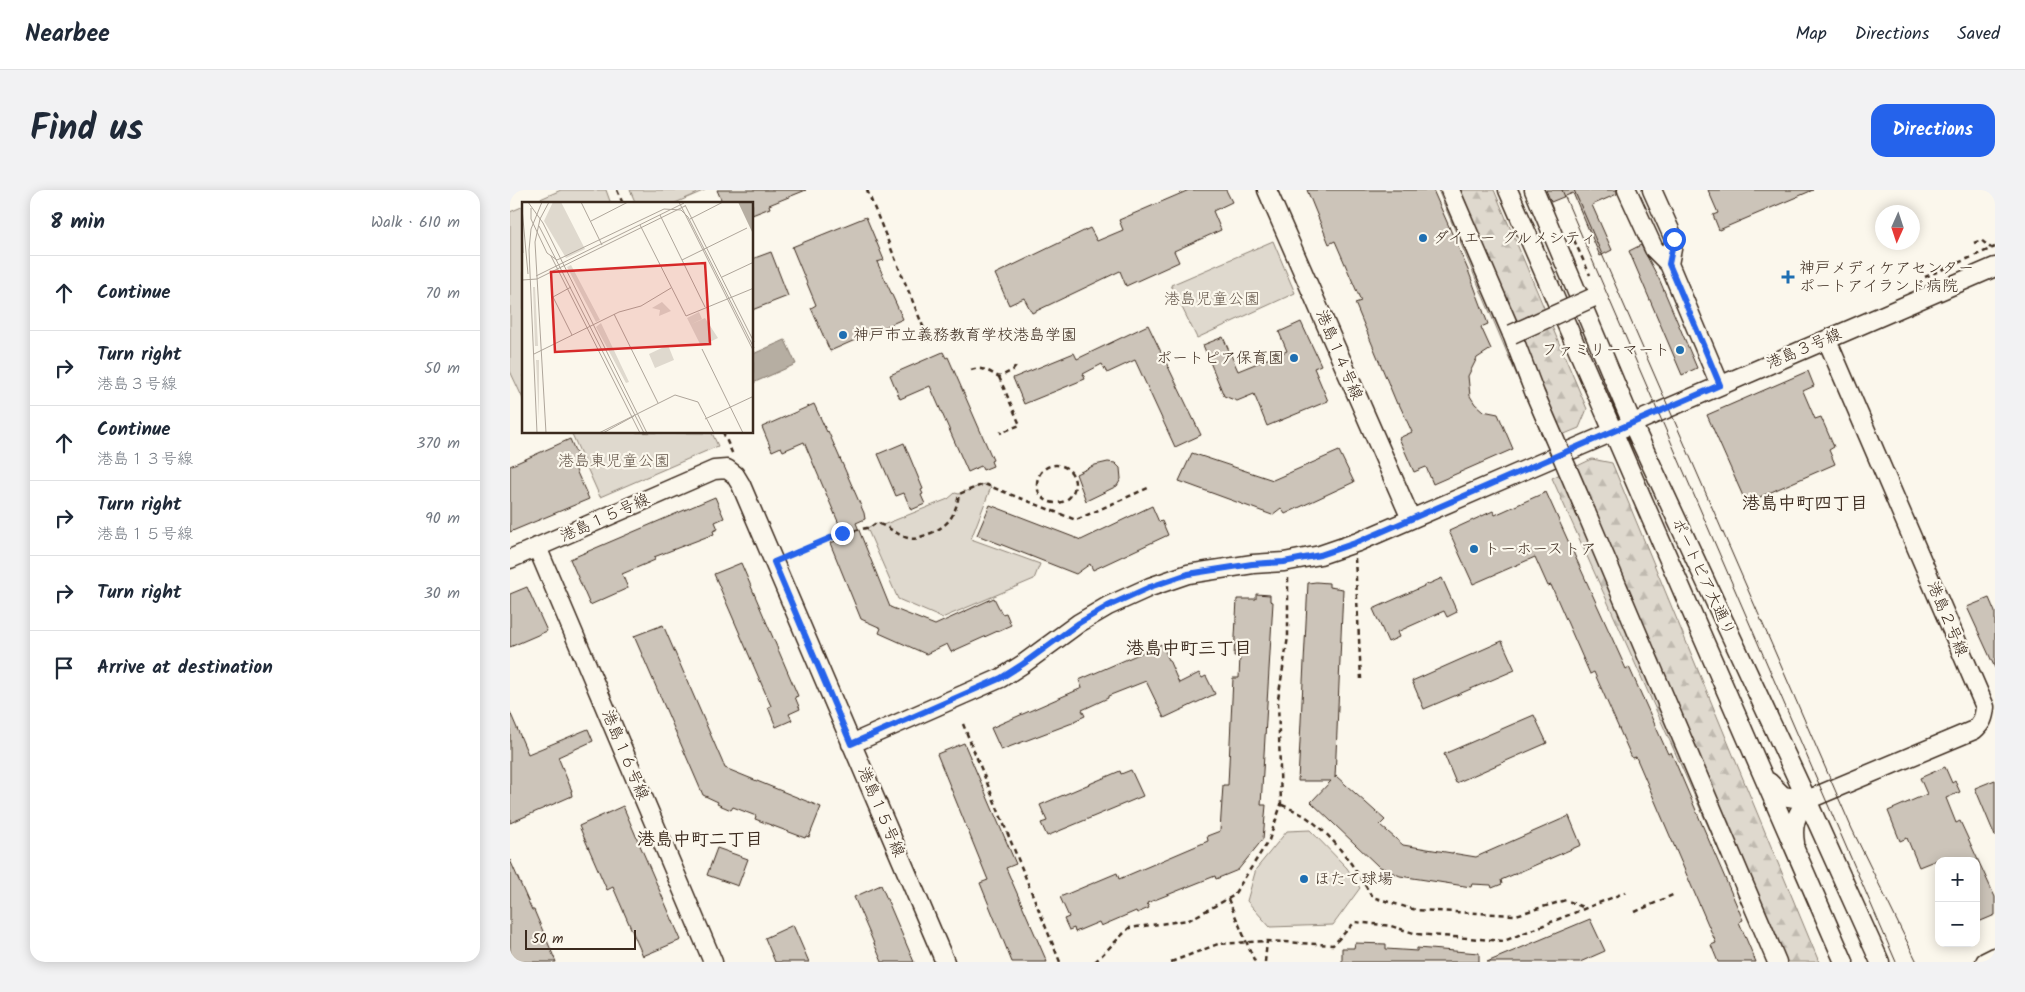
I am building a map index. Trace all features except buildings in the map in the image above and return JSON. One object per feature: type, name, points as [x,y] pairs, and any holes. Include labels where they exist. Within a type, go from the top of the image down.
[{"type":"street","name":"港島１４号線","points":[[1267,190],[1412,519]]},
{"type":"street","points":[[1450,190],[1777,962]]},
{"type":"street","name":"ポートピア大通り","points":[[1508,190],[1844,962]]},
{"type":"street","name":"ポートピア大通り","points":[[1534,190],[1632,423],[1880,962]]},
{"type":"street","points":[[1627,190],[1654,250],[1669,264],[1720,385]]},
{"type":"street","points":[[1652,190],[1674,239],[1669,264]]},
{"type":"street","name":"港島３号線","points":[[851,744],[1001,678],[1079,623],[1108,606],[1150,587],[1188,574],[1252,564],[1284,562],[1320,555],[1358,542],[1995,267]]},
{"type":"street","points":[[1512,334],[1592,298]]},
{"type":"street","name":"港島２号線","points":[[1807,800],[1974,730],[1982,723],[1985,707],[1827,340]]},
{"type":"street","name":"港島１５号線","points":[[510,559],[714,470],[727,469],[735,475],[741,485],[945,962]]},
{"type":"street","name":"港島１６号線","points":[[537,547],[713,962]]},
{"type":"street","points":[[1763,776],[1783,796],[1807,800],[1797,814],[1794,833],[1798,856]]},
{"type":"street","points":[[1985,962],[1995,957]]},
{"type":"path","points":[[617,190],[622,202]]},
{"type":"path","points":[[866,190],[929,341]]},
{"type":"path","points":[[1571,232],[1590,275]]},
{"type":"path","points":[[1974,243],[1980,240],[1991,248]]},
{"type":"path","points":[[1924,277],[1995,247]]},
{"type":"path","points":[[999,377],[1013,370],[1017,365]]},
{"type":"path","points":[[971,370],[977,368],[984,369],[999,377],[1020,425],[1000,433]]},
{"type":"path","points":[[724,434],[735,461]]},
{"type":"path","points":[[1054,466],[1060,466],[1070,472],[1075,483],[1071,495],[1061,502],[1048,501],[1043,498],[1037,487],[1037,481],[1043,470],[1054,466]]},
{"type":"path","points":[[774,562],[842,533],[871,528],[876,523],[907,538],[914,539],[937,531],[949,522],[956,508],[959,494],[984,484],[1076,520],[1150,487]]},
{"type":"path","points":[[1355,555],[1361,679]]},
{"type":"path","points":[[1095,962],[1129,928],[1189,920],[1233,896],[1269,840],[1281,804],[1278,699],[1288,637],[1288,574]]},
{"type":"path","points":[[963,724],[1060,962]]},
{"type":"path","points":[[1281,804],[1309,819],[1338,847],[1372,897],[1416,910],[1516,915],[1566,900],[1585,908]]},
{"type":"path","points":[[1171,962],[1218,944],[1246,941],[1333,945],[1355,922],[1391,926],[1417,934],[1504,941],[1626,892]]},
{"type":"path","points":[[1635,912],[1675,894]]},
{"type":"path","points":[[1228,899],[1255,962]]},
{"type":"path","points":[[1265,962],[1266,941]]},
{"type":"green space","points":[[561,190],[606,190],[610,202],[534,202]]},
{"type":"green space","points":[[630,190],[705,190],[678,202],[635,202]]},
{"type":"green space","points":[[1438,190],[1494,190],[1587,409],[1579,428],[1545,442]]},
{"type":"green space","points":[[522,207],[522,397],[510,371],[510,212]]},
{"type":"green space","name":"港島児童公園","points":[[1273,241],[1295,293],[1197,338],[1171,285]]},
{"type":"green space","name":"港島東児童公園","points":[[572,434],[712,434],[718,446],[600,497]]},
{"type":"green space","points":[[1592,459],[1612,463],[1819,962],[1769,962],[1552,478]]},
{"type":"green space","points":[[984,484],[991,487],[971,539],[1040,564],[1034,579],[942,618],[898,599],[867,528],[876,523],[883,525],[948,499],[955,493],[959,494]]},
{"type":"green space","name":"ほたて球場","points":[[1310,830],[1347,868],[1360,888],[1333,925],[1270,927],[1247,901],[1256,869],[1287,831]]},
{"type":"shaded area","points":[[785,340],[796,364],[754,383],[754,354]]},
{"type":"tram line","points":[[1562,190],[1896,962]]},
{"type":"tram line","points":[[1574,190],[1852,829],[1917,962]]},
{"type":"place","name":"ダイエー グルメシティ","points":[[1423,238]]},
{"type":"place","name":"神戸メディケアセンター ポートアイランド病院","points":[[1788,277]]},
{"type":"place","name":"神戸市立義務教育学校港島学園","points":[[843,335]]},
{"type":"place","name":"ファミリーマート","points":[[1680,350]]},
{"type":"place","name":"ポートピア保育園","points":[[1294,358]]},
{"type":"place","name":"トーホーストア","points":[[1474,549]]},
{"type":"place","name":"ほたて球場","points":[[1304,879]]},
{"type":"district","name":"港島中町四丁目","points":[[1805,504]]},
{"type":"district","name":"港島中町三丁目","points":[[1189,649]]},
{"type":"district","name":"港島中町二丁目","points":[[700,840]]},
{"type":"route","points":[[842,533],[774,562],[851,744],[1001,678],[1079,623],[1108,606],[1150,587],[1188,574],[1252,564],[1284,562],[1320,555],[1358,542],[1720,385],[1669,264],[1674,239]]}]
